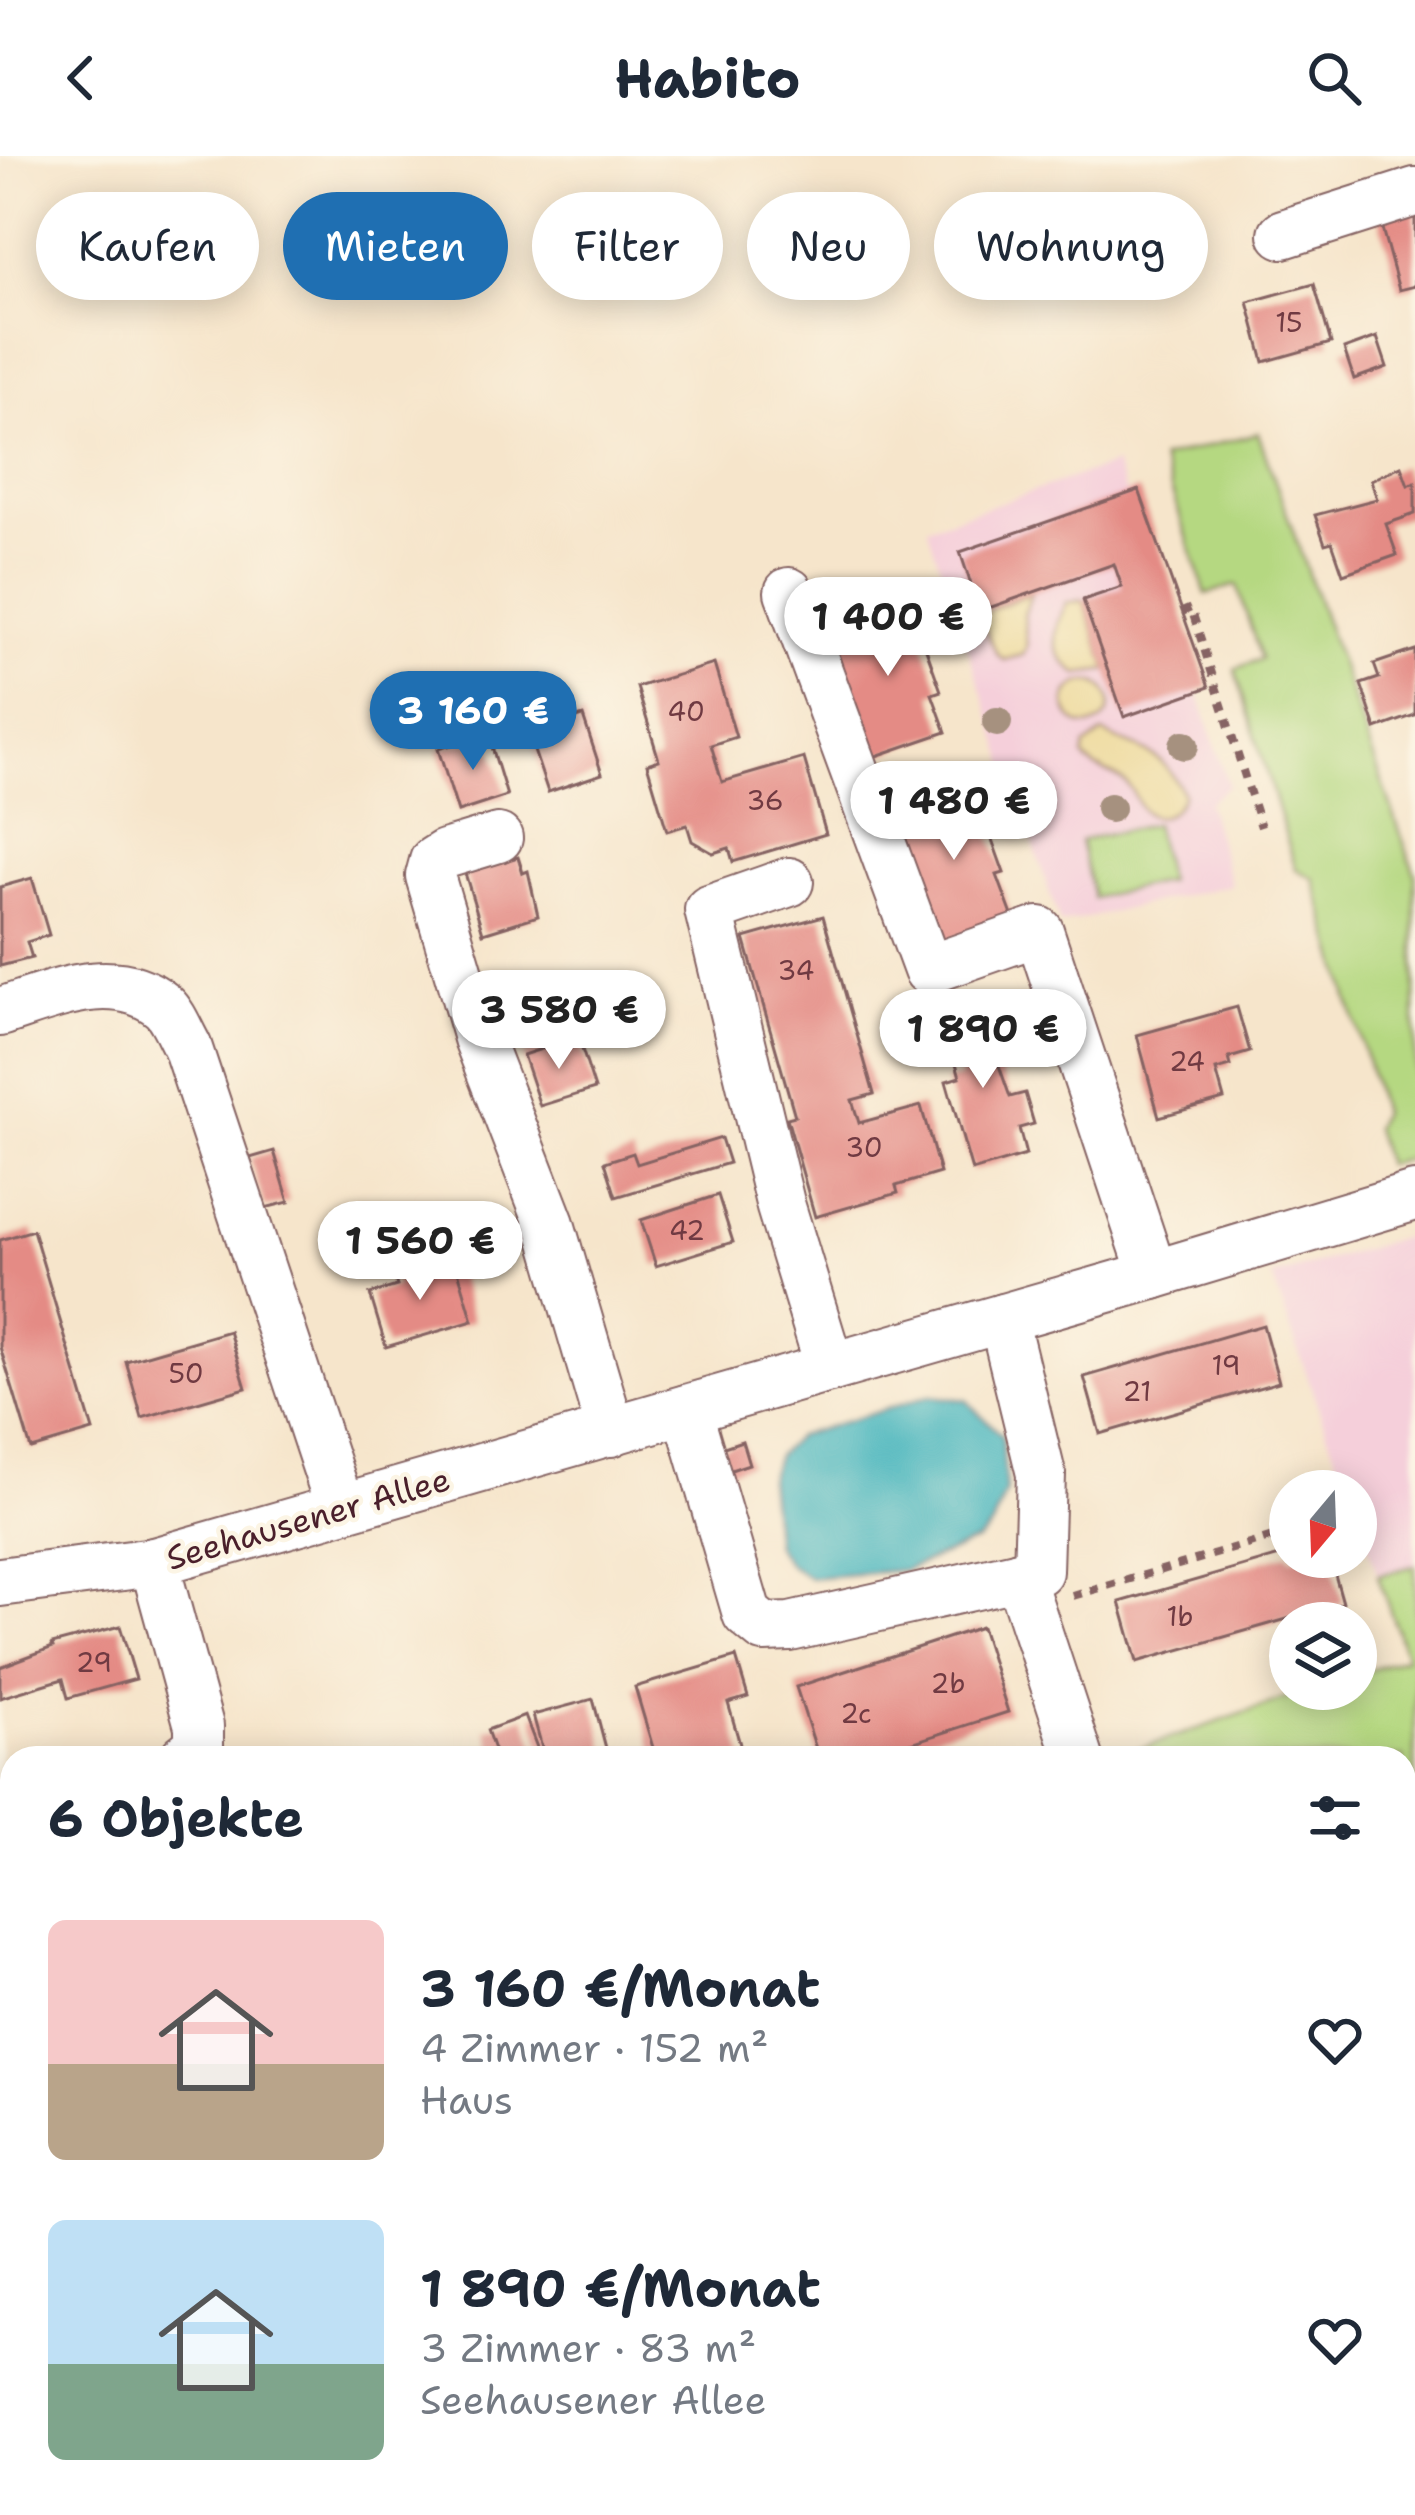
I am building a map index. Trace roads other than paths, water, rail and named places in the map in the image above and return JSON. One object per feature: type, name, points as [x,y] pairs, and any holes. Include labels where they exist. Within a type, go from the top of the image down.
[{"type":"street","points":[[1283,234],[1415,192]]},
{"type":"street","points":[[789,592],[928,970],[1040,931],[1153,1276]]},
{"type":"street","points":[[498,838],[445,854],[434,861],[430,876],[478,1038],[550,1224],[611,1432]]},
{"type":"street","points":[[789,882],[709,910],[781,1207],[830,1368]]},
{"type":"street","points":[[0,1012],[85,986],[132,988],[165,1008],[187,1046],[340,1508]]},
{"type":"street","name":"Seehausener Allee","points":[[0,1582],[154,1562],[1153,1276],[1415,1196]]},
{"type":"street","points":[[687,1408],[747,1614],[764,1628],[1023,1592],[1038,1571],[1041,1474],[1003,1318]]},
{"type":"street","points":[[154,1562],[199,1726],[199,1746]]},
{"type":"street","points":[[1023,1592],[1075,1746]]},
{"type":"water","points":[[929,1396],[966,1400],[1002,1436],[1006,1492],[992,1526],[977,1541],[905,1570],[809,1578],[788,1564],[775,1546],[768,1478],[777,1455],[797,1436]]}]
